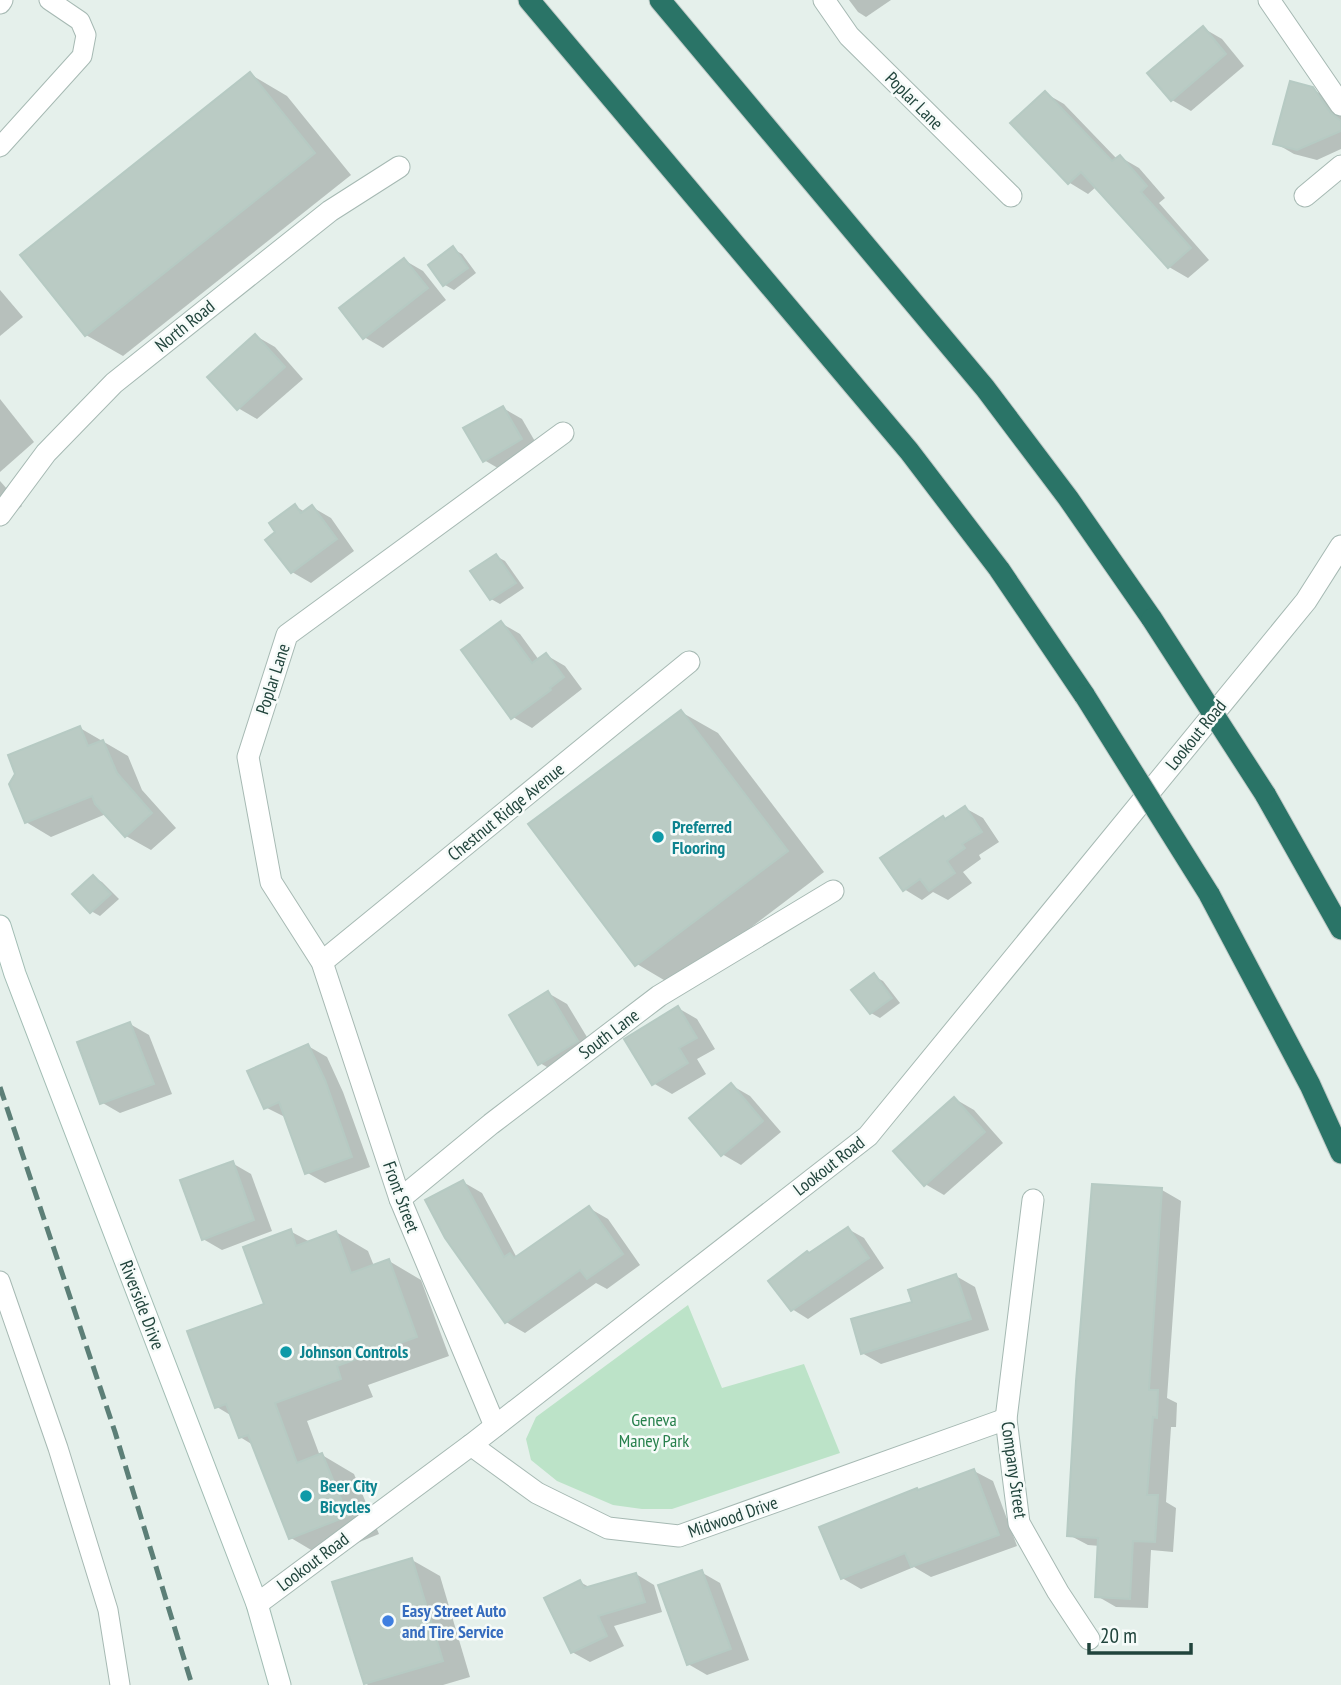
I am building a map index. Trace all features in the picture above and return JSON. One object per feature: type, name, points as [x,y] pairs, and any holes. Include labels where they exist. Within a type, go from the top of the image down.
[{"type":"highway","points":[[529,0],[909,451],[999,569],[1085,696],[1209,894],[1310,1085],[1341,1153]]},
{"type":"highway","points":[[660,0],[985,388],[1068,499],[1152,619],[1265,794],[1341,929]]},
{"type":"street","name":"Poplar Lane","points":[[824,0],[849,36],[1012,196]]},
{"type":"street","points":[[1269,0],[1341,105]]},
{"type":"street","points":[[1305,196],[1341,166]]},
{"type":"street","name":"North Road","points":[[0,515],[46,453],[114,383],[330,211],[399,167]]},
{"type":"street","name":"Poplar Lane","points":[[323,962],[271,882],[248,757],[287,635],[563,433]]},
{"type":"street","name":"Lookout Road","points":[[257,1604],[471,1445],[868,1136],[1306,601],[1341,546]]},
{"type":"street","name":"Chestnut Ridge Avenue","points":[[323,962],[689,662]]},
{"type":"street","name":"South Lane","points":[[400,1199],[491,1124],[659,996],[833,891]]},
{"type":"street","name":"Riverside Drive","points":[[0,926],[20,987],[257,1604],[280,1685]]},
{"type":"street","name":"Front Street","points":[[323,962],[400,1199],[495,1426]]},
{"type":"street","name":"Company Street","points":[[1033,1200],[1006,1419],[1019,1523],[1089,1639]]},
{"type":"street","name":"Midwood Drive","points":[[471,1445],[537,1493],[608,1528],[679,1536],[1006,1419]]},
{"type":"lane","points":[[0,147],[82,56],[86,35],[80,21],[49,0]]},
{"type":"lane","points":[[0,1281],[58,1448],[108,1610],[120,1685]]},
{"type":"green space","name":"Geneva Maney Park","points":[[688,1305],[722,1388],[804,1364],[840,1453],[672,1509],[613,1505],[557,1481],[531,1460],[526,1439],[536,1417]]},
{"type":"building","points":[[1203,26],[1226,54],[1171,101],[1147,73]]},
{"type":"building","points":[[250,72],[315,153],[85,336],[20,255]]},
{"type":"building","points":[[1290,81],[1313,87],[1330,112],[1341,121],[1341,131],[1297,150],[1273,144]]},
{"type":"building","points":[[1045,91],[1112,161],[1120,155],[1147,186],[1141,192],[1191,248],[1168,268],[1081,172],[1068,184],[1010,123]]},
{"type":"building","points":[[453,246],[468,268],[443,286],[428,265]]},
{"type":"building","points":[[404,258],[428,288],[363,339],[339,308]]},
{"type":"building","points":[[255,334],[285,367],[237,410],[207,377]]},
{"type":"building","points":[[503,406],[522,439],[483,462],[463,428]]},
{"type":"building","points":[[295,504],[301,513],[312,505],[337,539],[291,573],[265,540],[275,532],[269,523]]},
{"type":"building","points":[[496,554],[516,583],[490,600],[470,571]]},
{"type":"building","points":[[501,621],[532,663],[546,653],[564,677],[550,688],[551,690],[511,719],[461,650]]},
{"type":"building","name":"Preferred Flooring","points":[[681,710],[788,851],[635,966],[528,824]]},
{"type":"building","points":[[80,726],[88,746],[103,740],[117,773],[152,813],[125,837],[95,804],[92,796],[25,823],[9,784],[15,774],[8,755]]},
{"type":"building","points":[[965,806],[982,832],[962,844],[965,848],[947,861],[955,873],[929,891],[920,879],[903,891],[880,858],[943,816],[945,819]]},
{"type":"building","points":[[93,875],[111,894],[90,913],[72,894]]},
{"type":"building","points":[[874,973],[892,998],[870,1014],[851,990]]},
{"type":"building","points":[[548,991],[578,1041],[538,1065],[509,1015]]},
{"type":"building","points":[[678,1006],[697,1038],[679,1048],[688,1063],[652,1085],[624,1039]]},
{"type":"building","points":[[130,1022],[154,1084],[100,1104],[77,1042]]},
{"type":"building","points":[[308,1044],[325,1080],[352,1157],[305,1174],[279,1102],[264,1109],[247,1071]]},
{"type":"building","points":[[731,1083],[763,1121],[721,1156],[689,1118]]},
{"type":"building","points":[[954,1097],[985,1132],[924,1186],[893,1151]]},
{"type":"building","points":[[233,1161],[254,1220],[202,1240],[180,1180]]},
{"type":"building","points":[[463,1180],[504,1257],[510,1253],[514,1258],[589,1206],[623,1254],[587,1279],[580,1270],[505,1323],[445,1238],[425,1200]]},
{"type":"building","points":[[1092,1184],[1162,1188],[1149,1390],[1158,1390],[1157,1418],[1153,1417],[1147,1495],[1158,1495],[1155,1542],[1133,1541],[1130,1599],[1095,1597],[1098,1538],[1067,1536]]},
{"type":"building","points":[[848,1227],[869,1258],[791,1311],[768,1281],[807,1251],[809,1253]]},
{"type":"building","name":"Johnson Controls","points":[[291,1229],[296,1246],[336,1231],[351,1273],[389,1259],[417,1337],[337,1366],[341,1379],[275,1403],[297,1463],[322,1453],[348,1516],[289,1539],[248,1435],[239,1438],[226,1404],[215,1408],[187,1331],[264,1304],[243,1247]]},
{"type":"building","points":[[956,1274],[971,1319],[861,1354],[851,1319],[912,1302],[908,1290]]},
{"type":"building","points":[[974,1469],[999,1535],[911,1567],[905,1553],[841,1579],[819,1527],[917,1488],[918,1490]]},
{"type":"building","name":"Easy Street Auto and Tire Service","points":[[412,1558],[443,1661],[364,1684],[332,1582]]},
{"type":"building","points":[[702,1570],[731,1649],[687,1665],[658,1585]]},
{"type":"building","points":[[636,1573],[645,1602],[598,1616],[607,1636],[571,1653],[544,1598],[580,1580],[584,1588]]},
{"type":"railway","points":[[0,1087],[115,1432],[192,1685]]},
{"type":"place","name":"Preferred Flooring","points":[[658,837]]},
{"type":"place","name":"Johnson Controls","points":[[286,1352]]},
{"type":"place","name":"Beer City Bicycles","points":[[306,1496]]},
{"type":"place","name":"Easy Street Auto and Tire Service","points":[[388,1621]]}]
